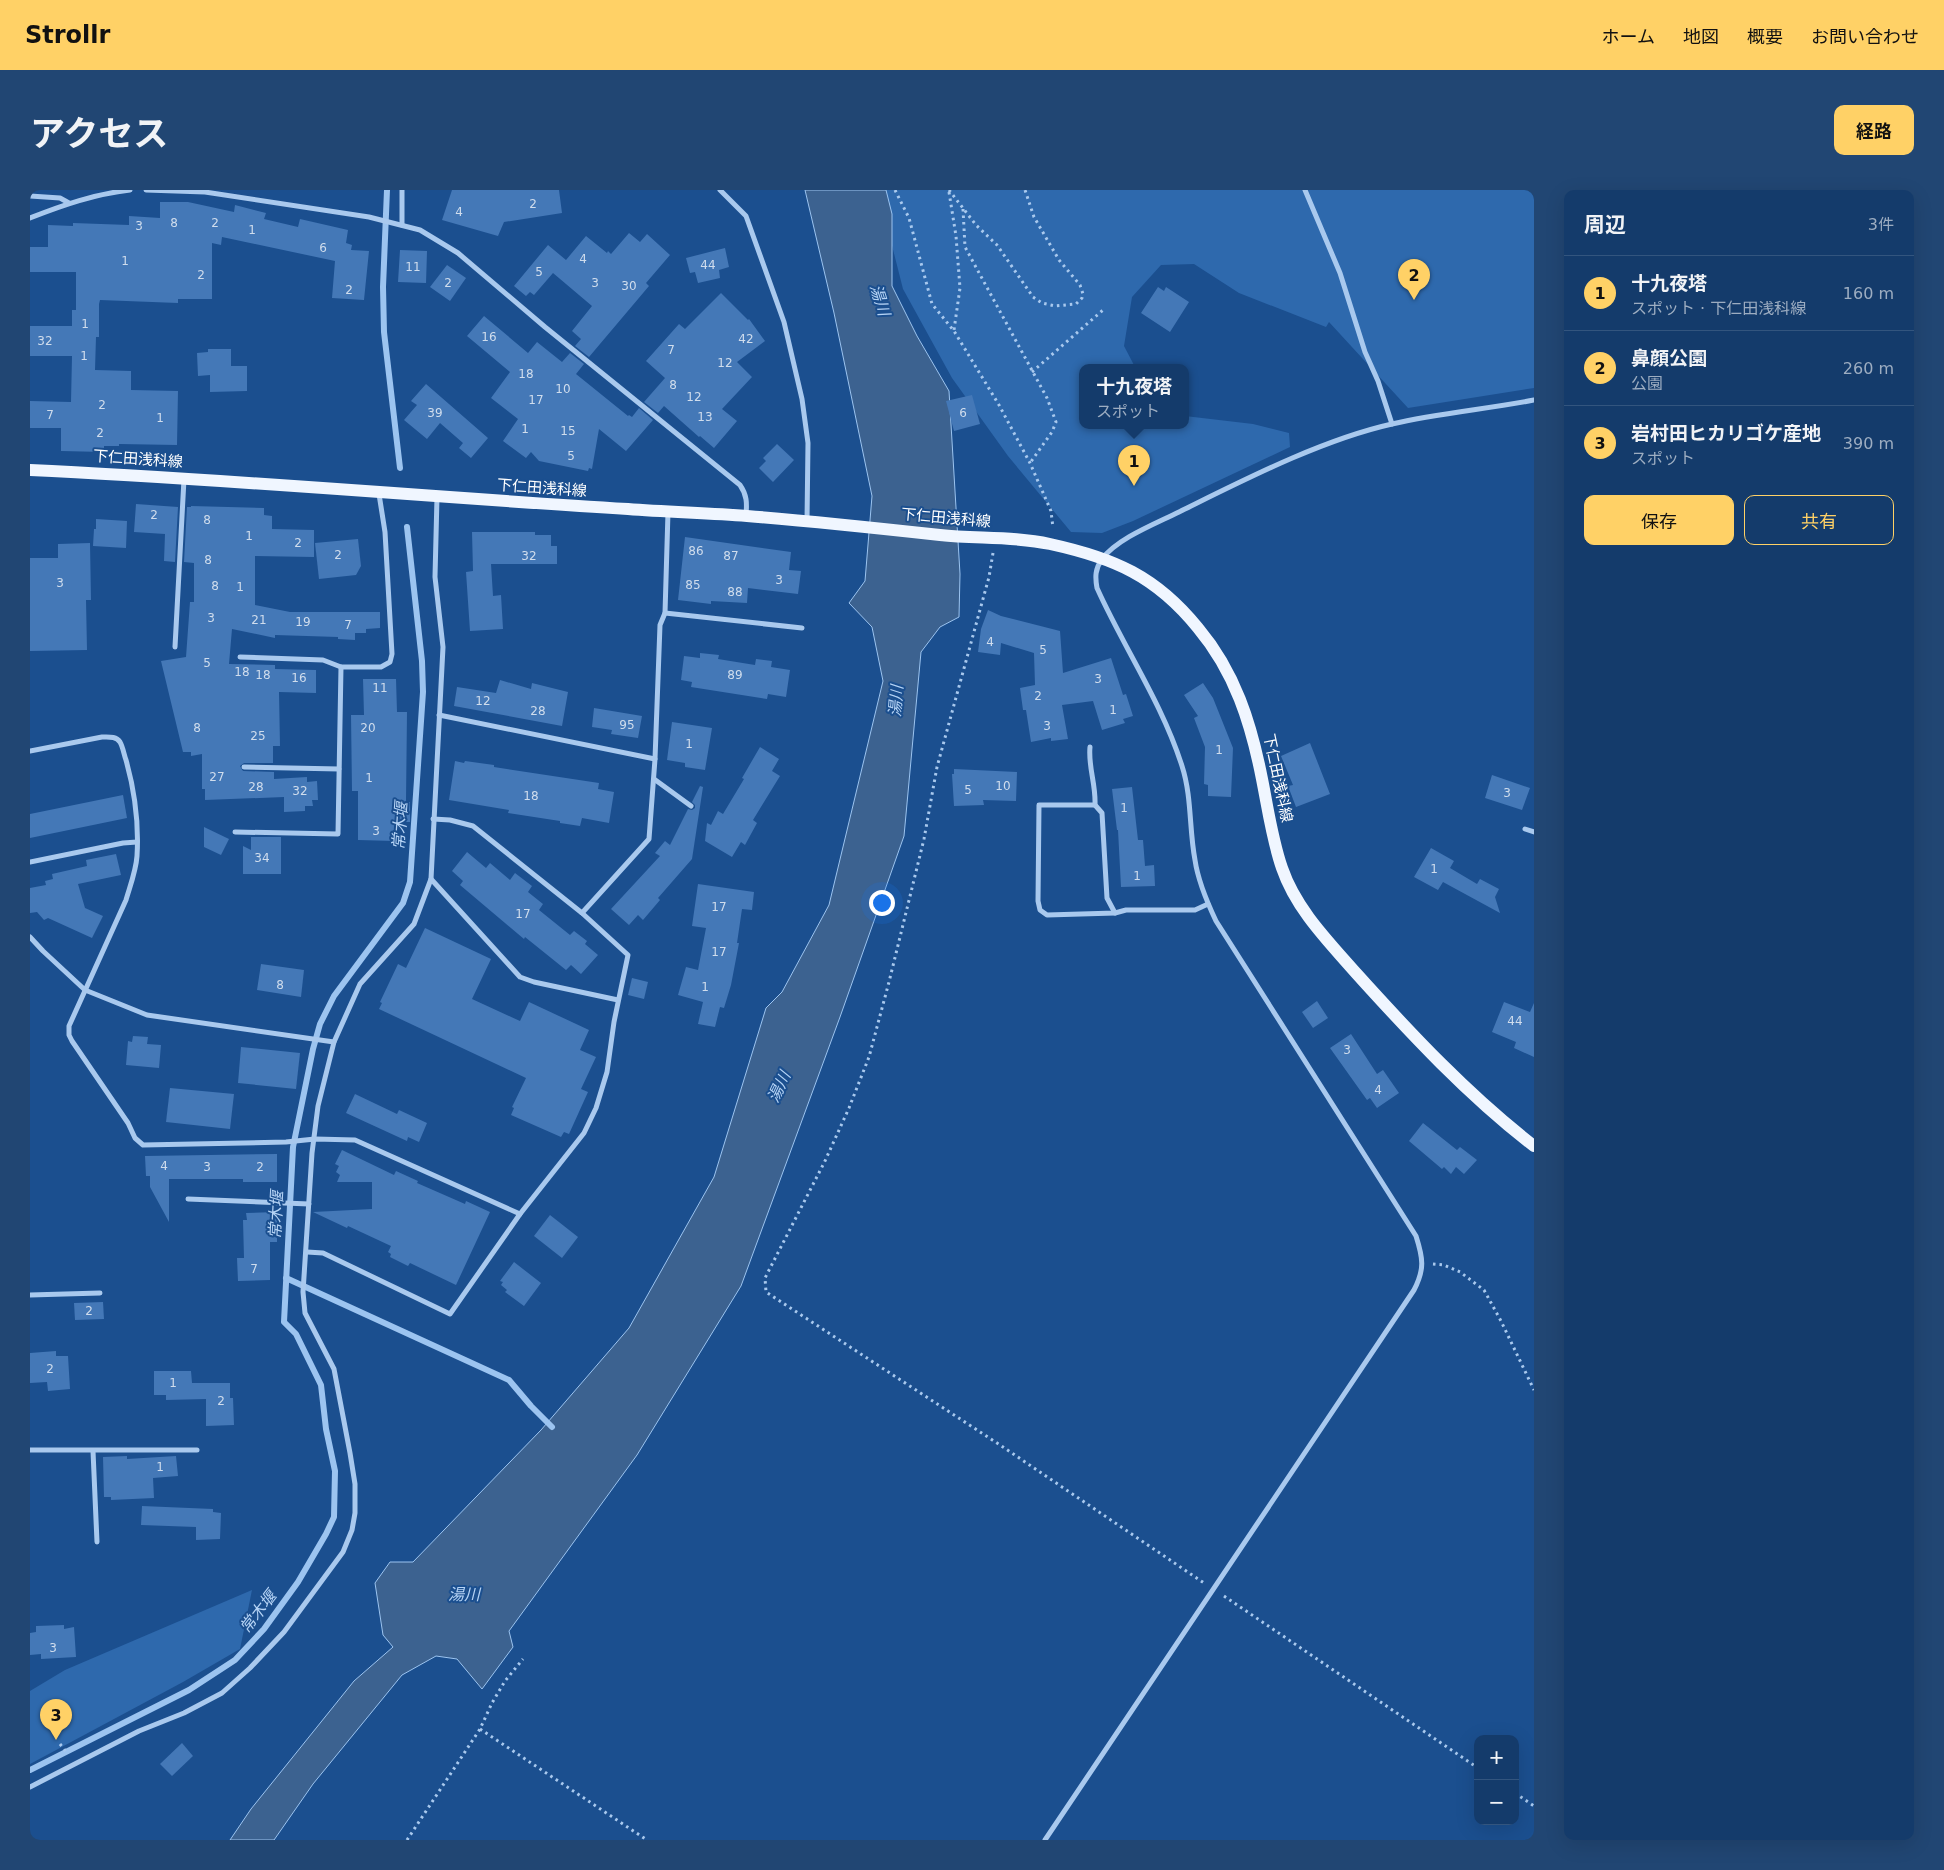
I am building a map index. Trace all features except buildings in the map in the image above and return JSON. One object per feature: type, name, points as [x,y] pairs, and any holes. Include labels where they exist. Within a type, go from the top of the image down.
[{"type":"main road","name":"下仁田浅科線","points":[[30,470],[746,516],[813,522],[1049,544],[1102,559],[1135,572],[1163,590],[1181,607],[1227,669],[1240,696],[1248,719],[1261,772],[1272,832],[1283,873],[1304,910],[1324,937],[1418,1040],[1462,1083],[1534,1146]]},
{"type":"street","points":[[30,218],[69,203],[101,194],[130,190]]},
{"type":"street","points":[[146,190],[205,192],[378,219],[420,230],[458,254],[740,485],[745,491],[747,501],[746,516]]},
{"type":"street","points":[[399,225],[402,190]]},
{"type":"street","points":[[720,190],[746,216],[784,322],[802,399],[808,443],[809,495],[813,522]]},
{"type":"street","points":[[1305,190],[1340,274],[1365,352],[1378,381],[1392,424]]},
{"type":"street","points":[[30,196],[60,198],[69,203]]},
{"type":"street","points":[[1045,1840],[1414,1290],[1422,1274],[1422,1264],[1416,1236],[1216,921],[1208,904],[1195,861],[1190,803],[1182,767],[1168,728],[1097,588],[1095,576],[1102,559],[1116,546],[1138,533],[1237,484],[1318,448],[1392,424],[1534,400]]},
{"type":"street","points":[[175,647],[184,479]]},
{"type":"street","points":[[240,658],[322,660],[341,667],[381,667],[390,662],[392,654],[382,493]]},
{"type":"street","points":[[30,1787],[222,1693],[250,1668],[284,1632],[342,1552],[352,1530],[355,1513],[355,1484],[334,1369],[305,1313],[303,1292],[312,1153],[318,1106],[334,1042],[360,984],[414,924],[431,879],[442,647],[430,497]]},
{"type":"street","points":[[582,913],[649,838],[656,759],[660,625],[664,613],[668,512]]},
{"type":"street","points":[[664,613],[802,628]]},
{"type":"street","points":[[235,832],[338,834],[341,667]]},
{"type":"street","points":[[439,715],[656,759]]},
{"type":"street","points":[[30,751],[102,737],[113,737],[119,741],[132,782],[136,800],[137,842],[136,858],[126,900],[69,1026],[69,1035],[128,1123],[135,1138],[143,1145],[286,1142],[315,1139],[355,1140],[520,1214]]},
{"type":"street","points":[[1090,747],[1088,761],[1096,790],[1095,805],[1102,813],[1107,898],[1115,913]]},
{"type":"street","points":[[244,767],[339,769]]},
{"type":"street","points":[[654,779],[691,806]]},
{"type":"street","points":[[1095,805],[1039,805],[1038,901],[1040,910],[1047,915],[1115,913],[1126,910],[1195,910],[1208,904]]},
{"type":"street","points":[[307,1252],[322,1253],[450,1314],[520,1214],[584,1133],[596,1108],[607,1072],[618,1000],[628,955],[582,913],[473,826],[450,820],[433,819]]},
{"type":"street","points":[[1525,829],[1534,832]]},
{"type":"street","points":[[30,862],[123,843],[137,842]]},
{"type":"street","points":[[431,879],[520,977],[534,982],[618,1000]]},
{"type":"street","points":[[30,937],[85,990],[147,1016],[334,1042]]},
{"type":"street","points":[[188,1199],[309,1204]]},
{"type":"street","points":[[30,1295],[100,1293]]},
{"type":"street","points":[[30,1450],[197,1450]]},
{"type":"street","points":[[94,1451],[97,1542]]},
{"type":"path","points":[[895,190],[909,218],[932,304],[954,331],[998,405],[1030,463],[1051,511],[1053,522],[1049,544]]},
{"type":"path","points":[[949,190],[956,236],[960,288],[954,331]]},
{"type":"path","points":[[949,190],[963,209],[997,245],[1033,297],[1055,306],[1076,304],[1083,294],[1080,285],[1058,260],[1034,217],[1025,190]]},
{"type":"path","points":[[963,209],[965,247],[1047,398],[1056,422],[1052,432],[1030,463]]},
{"type":"path","points":[[1032,372],[1104,310]]},
{"type":"path","points":[[995,539],[989,577],[937,767],[924,839],[890,982],[869,1058],[849,1108],[824,1161],[764,1278],[766,1292],[992,1440],[1474,1765]]},
{"type":"path","points":[[1422,1264],[1444,1264],[1460,1272],[1484,1290],[1534,1390]]},
{"type":"path","points":[[407,1840],[480,1729],[505,1681],[523,1659]]},
{"type":"path","points":[[480,1729],[647,1840]]},
{"type":"path","points":[[60,1744],[63,1748]]},
{"type":"path","points":[[1519,1796],[1534,1806]]},
{"type":"shaded area","points":[[878,190],[1534,190],[1534,388],[1408,408],[1329,322],[1326,327],[1239,293],[1194,264],[1161,265],[1132,297],[1124,346],[1133,364],[1079,364],[1079,429],[1189,429],[1189,416],[1253,424],[1289,433],[1290,447],[1133,521],[1102,533],[1071,532],[1008,456],[952,378],[903,289]]},
{"type":"shaded area","points":[[252,1590],[240,1649],[183,1682],[30,1764],[30,1691],[65,1670]]},
{"type":"water","name":"湯川","points":[[805,190],[886,190],[892,214],[892,286],[917,336],[949,391],[960,574],[959,617],[940,627],[921,652],[904,836],[741,1286],[637,1455],[509,1631],[513,1647],[482,1689],[457,1659],[436,1656],[402,1675],[313,1784],[274,1840],[230,1840],[251,1809],[354,1681],[393,1647],[383,1635],[375,1583],[390,1562],[413,1562],[541,1430],[629,1328],[714,1177],[766,1008],[782,992],[829,905],[883,681],[872,627],[849,603],[865,581],[872,496],[834,313]]},
{"type":"waterway","points":[[387,190],[383,287],[384,332],[400,468]]},
{"type":"waterway","name":"常木堰","points":[[30,1770],[189,1690],[235,1660],[264,1629],[298,1582],[334,1517],[335,1471],[326,1429],[321,1385],[296,1334],[284,1322],[293,1147],[320,1024],[334,996],[403,903],[410,882],[423,692],[422,661],[407,527]]},
{"type":"waterway","points":[[286,1278],[509,1380],[552,1427]]},
{"type":"place","name":"鼻顔公園","points":[[1414,300]]},
{"type":"place","name":"十九夜塔","points":[[1134,486]]},
{"type":"place","name":"岩村田ヒカリゴケ産地","points":[[56,1740]]}]
